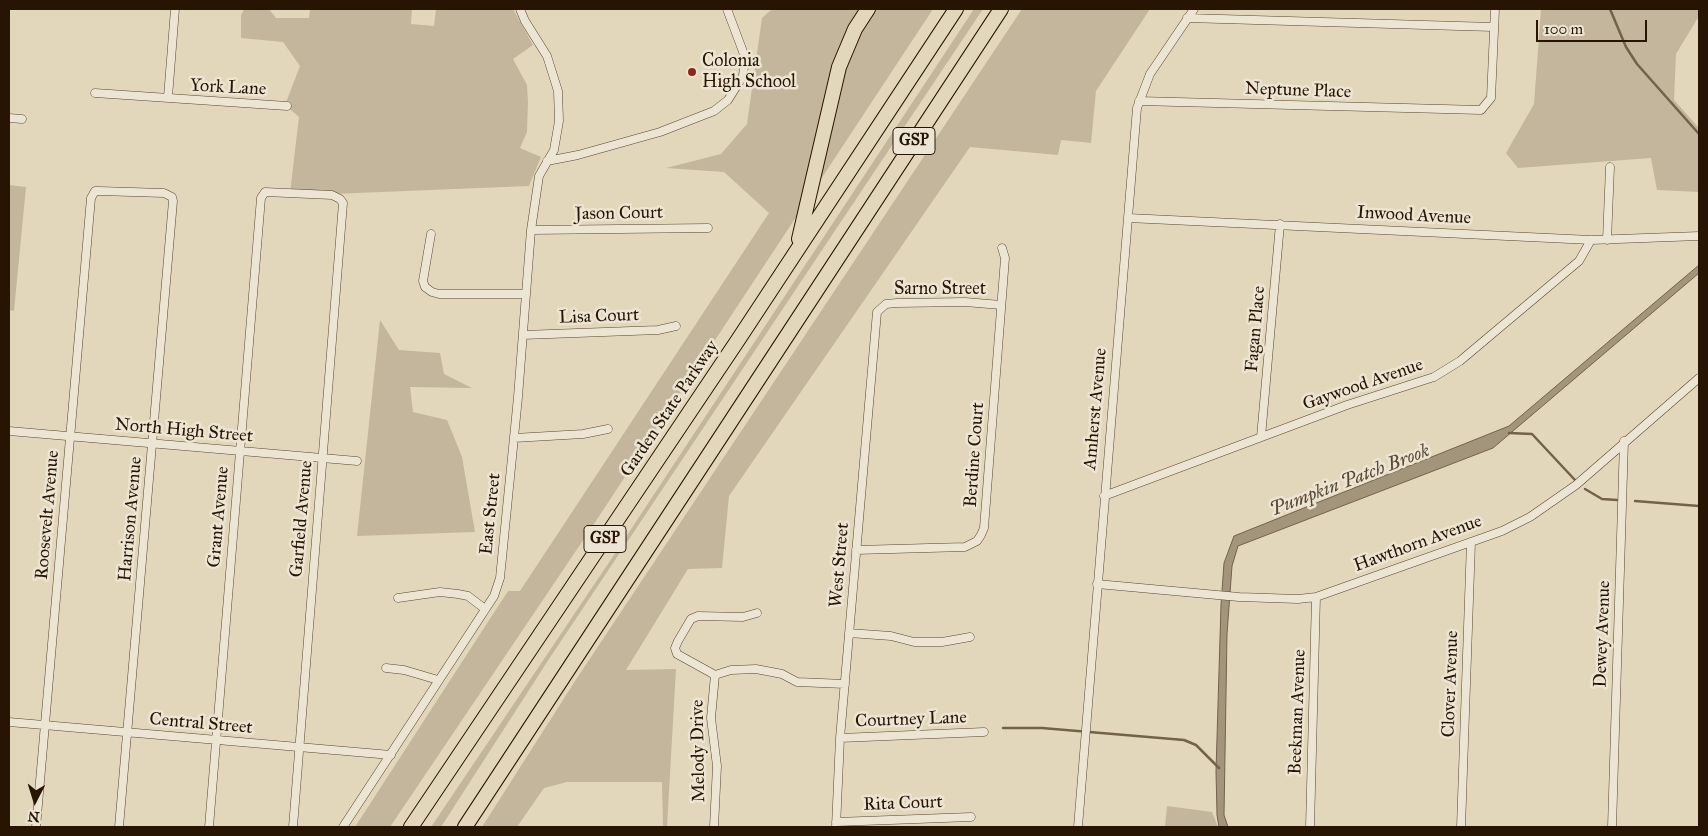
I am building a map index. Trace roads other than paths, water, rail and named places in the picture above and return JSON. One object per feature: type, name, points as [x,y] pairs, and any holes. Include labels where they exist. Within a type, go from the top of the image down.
[{"type":"highway","points":[[796,249],[839,67],[855,29],[868,9]]},
{"type":"highway","name":"Garden State Parkway","points":[[411,827],[738,340],[796,249],[956,9]]},
{"type":"highway","name":"GSP","points":[[464,827],[1001,9]]},
{"type":"street","points":[[168,97],[175,9]]},
{"type":"street","name":"East Street","points":[[342,827],[494,596],[500,578],[514,438],[531,230],[539,176],[554,150],[557,136],[558,92],[547,56],[525,22],[520,9]]},
{"type":"street","points":[[547,161],[578,155],[660,132],[714,111],[728,100],[743,76],[745,58],[728,9]]},
{"type":"street","name":"Amherst Avenue","points":[[1078,827],[1104,496],[1139,101],[1150,74],[1194,9]]},
{"type":"street","points":[[1187,18],[1493,27],[1495,9]]},
{"type":"street","name":"Neptune Place","points":[[1139,101],[1456,111],[1481,110],[1490,98],[1493,27]]},
{"type":"street","name":"York Lane","points":[[96,94],[168,97],[177,101],[288,106]]},
{"type":"street","points":[[9,118],[22,119]]},
{"type":"street","points":[[1607,240],[1610,167]]},
{"type":"street","name":"Harrison Avenue","points":[[90,206],[92,194],[99,191],[164,192],[172,197],[173,214],[119,827]]},
{"type":"street","name":"Garfield Avenue","points":[[260,210],[261,198],[266,192],[332,195],[342,201],[343,213],[293,827]]},
{"type":"street","name":"Roosevelt Avenue","points":[[36,827],[90,206]]},
{"type":"street","name":"Grant Avenue","points":[[209,827],[260,210]]},
{"type":"street","name":"Inwood Avenue","points":[[1128,218],[1591,240],[1699,236]]},
{"type":"street","name":"Fagan Place","points":[[1261,437],[1280,224]]},
{"type":"street","name":"Jason Court","points":[[531,230],[708,228]]},
{"type":"street","points":[[430,234],[423,281],[432,292],[438,294],[526,294]]},
{"type":"street","name":"Gaywood Avenue","points":[[1104,496],[1347,405],[1424,380],[1445,370],[1579,261],[1591,240]]},
{"type":"street","name":"Berdine Court","points":[[856,550],[965,547],[981,536],[984,528],[1001,305],[1004,258],[1002,248]]},
{"type":"street","name":"Sarno Street","points":[[880,307],[886,304],[936,302],[1001,305]]},
{"type":"street","name":"West Street","points":[[836,824],[840,738],[875,319],[880,307]]},
{"type":"street","name":"Lisa Court","points":[[523,335],[658,330],[676,326]]},
{"type":"street","name":"Hawthorn Avenue","points":[[1097,584],[1240,597],[1298,599],[1316,597],[1502,530],[1553,502],[1576,486],[1624,441],[1699,378]]},
{"type":"street","points":[[514,438],[583,434],[608,429]]},
{"type":"street","name":"North High Street","points":[[9,431],[357,461]]},
{"type":"street","name":"Dewey Avenue","points":[[1612,827],[1624,441]]},
{"type":"street","name":"Clover Avenue","points":[[1461,827],[1470,542]]},
{"type":"street","points":[[398,598],[440,592],[458,594],[476,600],[485,609]]},
{"type":"street","name":"Beekman Avenue","points":[[1310,827],[1316,597]]},
{"type":"street","points":[[757,613],[743,617],[698,616],[690,619],[675,648],[678,654],[715,675],[731,670],[756,669],[782,674],[797,682],[845,684]]},
{"type":"street","points":[[849,633],[891,636],[914,642],[942,642],[970,637]]},
{"type":"street","points":[[386,668],[404,670],[438,680]]},
{"type":"street","name":"Melody Drive","points":[[714,827],[717,766],[710,718],[715,675]]},
{"type":"street","name":"Central Street","points":[[9,722],[391,755]]},
{"type":"street","name":"Courtney Lane","points":[[840,738],[984,732]]},
{"type":"street","name":"Rita Court","points":[[836,824],[971,817]]},
{"type":"waterway","points":[[1610,9],[1626,47],[1637,64],[1699,134]]},
{"type":"waterway","points":[[1509,433],[1532,434],[1575,480]]},
{"type":"waterway","points":[[1585,489],[1602,499],[1617,500]]},
{"type":"waterway","points":[[1635,501],[1699,506]]},
{"type":"waterway","points":[[1003,728],[1042,728],[1184,740],[1196,745],[1219,768]]},
{"type":"place","name":"Colonia High School","points":[[692,72]]},
{"type":"water label","name":"Pumpkin Patch Brook","points":[[1350,481]]}]
